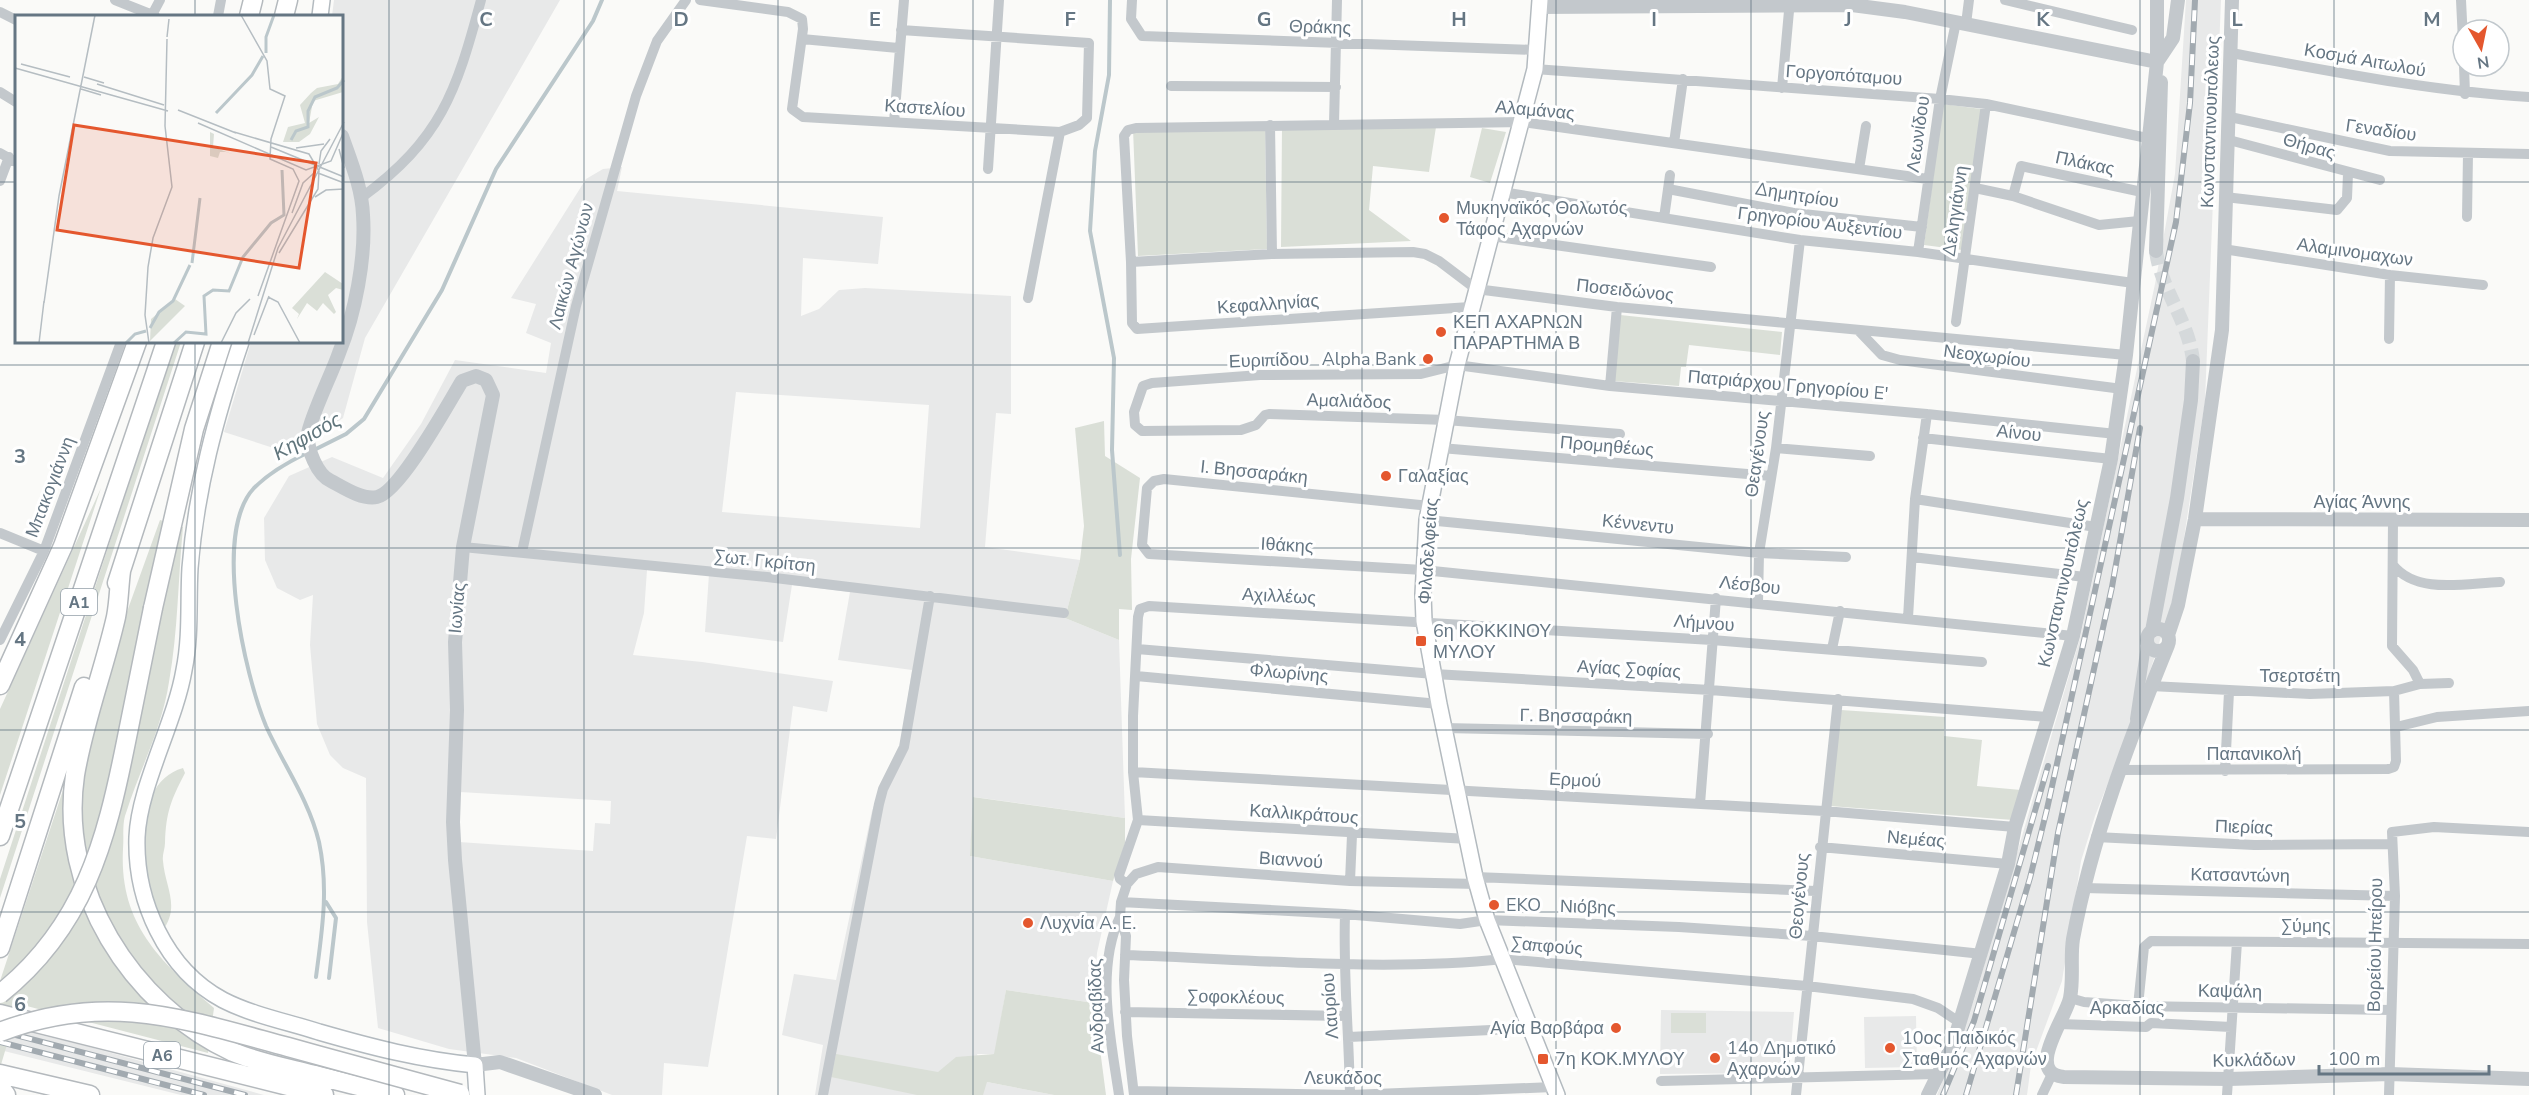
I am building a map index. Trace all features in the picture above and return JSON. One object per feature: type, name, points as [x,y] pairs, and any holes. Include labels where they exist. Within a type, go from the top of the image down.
[{"type":"highway","points":[[249,15],[252,0]]},
{"type":"highway","points":[[284,15],[288,0]]},
{"type":"highway","points":[[297,15],[299,0]]},
{"type":"highway","points":[[0,685],[63,546],[136,344]]},
{"type":"highway","name":"Α1","points":[[0,836],[165,344]]},
{"type":"highway","name":"Α1","points":[[0,948],[194,344]]},
{"type":"highway","points":[[0,994],[52,940],[75,908],[92,874],[106,834],[153,608],[194,429],[221,344]]},
{"type":"highway","points":[[121,572],[116,615],[84,728],[75,777],[75,839],[95,912],[131,972],[154,998],[206,1038],[235,1053],[254,1059],[395,1095]]},
{"type":"highway","points":[[0,1032],[39,1019],[70,1013],[118,1010],[147,1013],[202,1023],[473,1093]]},
{"type":"highway","name":"Α6","points":[[0,1014],[324,1095]]},
{"type":"highway","points":[[0,1074],[90,1095]]},
{"type":"highway","points":[[0,1087],[6,1095]]},
{"type":"main road","points":[[320,15],[322,0]]},
{"type":"main road","name":"Φιλαδελφείας","points":[[1540,4],[1535,69],[1470,307],[1428,513],[1424,570],[1424,621],[1476,880],[1487,920],[1555,1091]]},
{"type":"main road","points":[[240,344],[208,450],[198,500],[190,568],[185,668],[177,701],[138,825],[137,857],[146,906],[156,928],[182,966],[209,990],[235,1006],[388,1052],[475,1065]]},
{"type":"main road","name":"Ιωνίας","points":[[473,1093],[475,1065]]},
{"type":"street","points":[[115,0],[136,14]]},
{"type":"street","points":[[154,15],[160,0]]},
{"type":"street","points":[[218,15],[221,0]]},
{"type":"street","points":[[344,143],[361,198],[408,160],[440,117],[466,56],[482,0]]},
{"type":"street","name":"Λαικών Αγώνων","points":[[522,552],[576,306],[636,96],[657,41],[686,0]]},
{"type":"street","points":[[700,0],[788,12],[802,19],[802,39],[898,48]]},
{"type":"street","points":[[894,122],[898,48],[904,0]]},
{"type":"street","points":[[988,169],[999,0]]},
{"type":"street","name":"Θράκης","points":[[1132,0],[1131,19],[1142,36],[1536,50]]},
{"type":"street","points":[[1334,124],[1337,0]]},
{"type":"street","name":"Λεωνίδου","points":[[1918,252],[1940,99],[1969,0]]},
{"type":"street","points":[[2005,0],[2132,30]]},
{"type":"street","name":"Κωνσταντινουπόλεως","points":[[1928,1095],[1936,1074],[1953,1044],[2008,864],[2015,827],[2073,636],[2111,459],[2126,355],[2147,138],[2157,62],[2157,0]]},
{"type":"street","name":"Κωνσταντινουπόλεως","points":[[2157,62],[2173,39],[2178,0]]},
{"type":"street","name":"Κωνσταντινουπόλεως","points":[[2042,1095],[2052,1074],[2048,1069],[2048,1053],[2070,998],[2073,941],[2096,837],[2168,640],[2178,605],[2195,519],[2222,330],[2232,0]]},
{"type":"street","points":[[2461,0],[2462,18]]},
{"type":"street","points":[[1540,4],[1790,3],[1906,6],[1961,23],[2157,62],[2162,86],[2156,251]]},
{"type":"street","points":[[1782,88],[1790,3]]},
{"type":"street","points":[[0,12],[15,20]]},
{"type":"street","points":[[901,30],[1089,43],[1087,118],[1079,125],[1060,132],[1028,298]]},
{"type":"street","name":"Καστελίου","points":[[802,39],[792,109],[803,117],[1060,132]]},
{"type":"street","name":"Κοσμά Αιτωλού","points":[[2231,53],[2465,93],[2529,97]]},
{"type":"street","name":"Γοργοπόταμου","points":[[1535,69],[1986,104],[2147,138]]},
{"type":"street","points":[[2464,78],[2465,93]]},
{"type":"street","points":[[1674,142],[1683,79]]},
{"type":"street","points":[[1172,86],[1336,87]]},
{"type":"street","points":[[0,92],[15,101]]},
{"type":"street","name":"Δεληγιάννη","points":[[1956,322],[1986,104]]},
{"type":"street","name":"Γεναδίου","points":[[2230,117],[2368,148],[2416,153],[2529,154]]},
{"type":"street","name":"Αλαμάνας","points":[[1136,128],[1522,122],[1928,178]]},
{"type":"street","points":[[1270,126],[1272,254]]},
{"type":"street","points":[[1859,169],[1866,126]]},
{"type":"street","name":"Κεφαλληνίας","points":[[1136,128],[1128,129],[1123,143],[1131,262],[1132,323],[1137,328],[1470,307]]},
{"type":"street","name":"Θήρας","points":[[2229,140],[2348,174],[2380,180]]},
{"type":"street","points":[[2468,154],[2468,217]]},
{"type":"street","points":[[0,181],[8,157]]},
{"type":"street","name":"Πλάκας","points":[[2013,196],[2021,166],[2142,192]]},
{"type":"street","points":[[2225,197],[2337,210],[2347,198],[2348,174]]},
{"type":"street","points":[[1664,218],[1670,175]]},
{"type":"street","name":"Δημητρίου","points":[[1668,189],[1794,213],[1922,228]]},
{"type":"street","points":[[1975,189],[2013,196],[2100,225],[2139,221]]},
{"type":"street","name":"Γρηγορίου Αυξεντίου","points":[[1502,192],[1800,240],[1918,252],[2133,283]]},
{"type":"street","name":"Ιωνίας","points":[[344,339],[361,265],[363,216],[361,198]]},
{"type":"street","points":[[1491,236],[1711,267]]},
{"type":"street","name":"Θεαγένους","points":[[1758,602],[1759,553],[1776,448],[1800,240]]},
{"type":"street","name":"Αλαμινομαχων","points":[[2223,249],[2390,275],[2483,285]]},
{"type":"street","name":"Ποσειδώνος","points":[[1131,262],[1272,254],[1425,254],[1476,289],[1617,307],[2126,355]]},
{"type":"street","points":[[2389,339],[2390,275]]},
{"type":"street","points":[[1610,386],[1617,307]]},
{"type":"street","name":"Νεοχωρίου","points":[[1859,331],[1882,355],[1900,360],[2122,389]]},
{"type":"street","name":"Μπακογιάννη","points":[[0,640],[44,551],[120,344]]},
{"type":"street","name":"Ιωνίας","points":[[343,344],[308,434],[317,467],[327,480],[366,497],[386,494],[401,479],[462,381],[476,376],[486,380],[493,395],[463,547],[455,642],[457,711],[453,837],[475,1065]]},
{"type":"street","points":[[2133,734],[2149,635],[2177,498],[2192,400],[2193,361]]},
{"type":"street","name":"Ευριπίδου","points":[[1152,383],[1260,375],[1421,374],[1457,365]]},
{"type":"street","name":"Πατριάρχου Γρηγορίου E'","points":[[1457,365],[1610,386],[1927,414],[2116,434]]},
{"type":"street","name":"Αμαλιάδος","points":[[1152,383],[1143,386],[1134,412],[1135,425],[1142,431],[1241,429],[1256,425],[1265,415],[1269,414],[1446,420],[1620,434]]},
{"type":"street","points":[[1908,618],[1915,499],[1927,414]]},
{"type":"street","name":"Αίνου","points":[[1923,438],[2111,459]]},
{"type":"street","name":"Προμηθέως","points":[[1441,448],[1770,476]]},
{"type":"street","points":[[1776,448],[1870,456]]},
{"type":"street","name":"Ι. Βησσαράκη","points":[[1149,554],[1142,545],[1147,488],[1154,481],[1164,479],[1428,513]]},
{"type":"street","points":[[1915,499],[2096,527]]},
{"type":"street","name":"Κέννεντυ","points":[[1428,513],[1759,553],[1846,557]]},
{"type":"street","name":"Αγίας Άννης","points":[[2195,519],[2529,520]]},
{"type":"street","points":[[2393,520],[2392,646],[2413,670],[2420,684]]},
{"type":"street","points":[[0,533],[44,551]]},
{"type":"street","name":"Σωτ. Γκρίτση","points":[[463,547],[930,596],[1064,613]]},
{"type":"street","name":"Ιθάκης","points":[[1149,554],[1424,570]]},
{"type":"street","points":[[1912,557],[2085,577]]},
{"type":"street","points":[[2392,565],[2407,579],[2415,582],[2432,584],[2500,582]]},
{"type":"street","name":"Λέσβου","points":[[1424,570],[1840,610],[2073,636]]},
{"type":"street","points":[[823,1095],[879,804],[883,789],[904,747],[930,596]]},
{"type":"street","points":[[1700,804],[1708,734],[1716,598]]},
{"type":"street","name":"Αχιλλέως","points":[[1137,649],[1140,609],[1158,606],[1424,621]]},
{"type":"street","points":[[1832,649],[1840,610]]},
{"type":"street","name":"Λήμνου","points":[[1424,621],[1832,649],[1982,663]]},
{"type":"street","points":[[2161,629],[2168,640],[2155,650],[2148,644],[2149,635],[2161,629]]},
{"type":"street","points":[[1121,902],[1127,884],[1120,879],[1119,875],[1138,820],[1133,772],[1137,649]]},
{"type":"street","name":"Αγίας Σοφίας","points":[[1137,649],[1434,674],[1710,690],[2047,717]]},
{"type":"street","name":"Φλωρίνης","points":[[1136,675],[1439,704]]},
{"type":"street","name":"Τσερτσέτη","points":[[2151,686],[2229,692],[2310,694],[2394,691],[2420,684],[2449,683]]},
{"type":"street","points":[[2394,691],[2396,727],[2438,717],[2529,711]]},
{"type":"street","points":[[2225,771],[2229,692]]},
{"type":"street","name":"Θεογένους","points":[[1796,1095],[1820,847],[1838,699]]},
{"type":"street","name":"Παπανικολή","points":[[2120,770],[2388,769],[2394,767],[2396,761],[2396,727]]},
{"type":"street","name":"Γ. Βησσαράκη","points":[[1444,728],[1708,734]]},
{"type":"street","name":"Ερμού","points":[[1133,772],[1824,811],[2015,827]]},
{"type":"street","name":"Καλλικράτους","points":[[1138,820],[1352,835],[1468,839]]},
{"type":"street","name":"Πιερίας","points":[[2096,837],[2254,845],[2392,838],[2434,826],[2529,832]]},
{"type":"street","points":[[1350,882],[1352,835]]},
{"type":"street","name":"Βορείου Ηπείρου","points":[[2389,1095],[2395,896],[2392,838]]},
{"type":"street","name":"Νεμέας","points":[[1820,847],[2008,864]]},
{"type":"street","name":"Βιαννού","points":[[1127,884],[1136,874],[1158,867],[1350,882],[1476,880],[1816,891]]},
{"type":"street","name":"Κατσαντώνη","points":[[2084,888],[2395,896]]},
{"type":"street","name":"Νιόβης","points":[[1121,902],[1346,914],[1460,924],[1487,920],[1679,927],[1812,936],[1982,954]]},
{"type":"street","name":"Ανδραβίδας","points":[[1121,902],[1120,917],[1126,936],[1125,1012],[1134,1093]]},
{"type":"street","name":"Λαυρίου","points":[[1346,914],[1343,962],[1346,1016],[1350,1037],[1350,1095]]},
{"type":"street","name":"Ανδραβίδας","points":[[1119,1095],[1111,1030],[1108,977],[1112,934],[1120,917]]},
{"type":"street","name":"Σύμης","points":[[2139,1006],[2145,947],[2151,941],[2529,944]]},
{"type":"street","points":[[2228,1095],[2237,942]]},
{"type":"street","name":"Σαπφούς","points":[[1125,955],[1343,962],[1471,962],[1504,959],[1808,986],[1914,999],[1938,1008],[1959,1022]]},
{"type":"street","name":"Καψάλη","points":[[2070,998],[2084,1002],[2139,1006],[2391,1010]]},
{"type":"street","name":"Σοφοκλέους","points":[[1125,1012],[1346,1016]]},
{"type":"street","name":"Αρκαδίας","points":[[2059,1024],[2146,1027],[2151,1023],[2231,1027]]},
{"type":"street","points":[[1350,1037],[1530,1028]]},
{"type":"street","points":[[475,1065],[500,1062],[595,1095]]},
{"type":"street","points":[[1661,1081],[1936,1074]]},
{"type":"street","name":"Κυκλάδων","points":[[2052,1074],[2064,1077],[2229,1079],[2390,1074],[2529,1078]]},
{"type":"street","name":"Λευκάδος","points":[[1134,1093],[1350,1095],[1555,1091]]},
{"type":"shaded area","points":[[334,0],[560,0],[365,338],[343,418],[289,453],[224,432],[250,344],[344,344],[344,15],[332,15]]},
{"type":"shaded area","points":[[2186,0],[2221,0],[2205,401],[2180,564],[2171,606],[2141,699],[2095,816],[2081,861],[2062,981],[2031,1065],[2027,1095],[1937,1095],[1974,1000],[2080,638],[2155,284],[2175,174]]},
{"type":"shaded area","points":[[1943,104],[1981,109],[1962,250],[1924,245]]},
{"type":"shaded area","points":[[1282,127],[1436,127],[1429,172],[1373,166],[1369,210],[1411,241],[1281,247]]},
{"type":"shaded area","points":[[1482,128],[1506,132],[1490,183],[1470,177]]},
{"type":"shaded area","points":[[1133,129],[1265,129],[1267,249],[1138,256]]},
{"type":"shaded area","points":[[622,167],[617,191],[883,217],[878,264],[803,258],[801,316],[819,309],[839,290],[865,288],[1011,296],[1011,414],[996,413],[985,547],[1080,560],[1065,618],[1119,640],[1125,818],[974,797],[970,856],[1113,881],[1097,953],[1094,1003],[1006,990],[995,1054],[977,1054],[987,1082],[1054,1095],[815,1095],[823,1045],[782,1035],[794,974],[836,980],[872,811],[882,784],[897,771],[912,670],[838,660],[850,592],[792,585],[783,642],[705,632],[709,574],[647,570],[644,613],[633,655],[702,662],[833,681],[827,712],[793,706],[776,839],[747,836],[708,1067],[664,1063],[662,1095],[612,1095],[516,1058],[449,1049],[378,1028],[367,922],[366,778],[343,768],[330,755],[317,724],[310,645],[313,595],[300,600],[277,588],[265,560],[264,518],[289,476],[332,457],[383,478],[421,424],[455,360],[546,373],[551,343],[526,333],[536,304],[511,298],[586,179],[603,169]],"holes":[[[736,392],[929,405],[920,528],[722,512]],[[460,792],[611,801],[610,824],[595,823],[593,851],[459,842]]]},
{"type":"shaded area","points":[[1620,315],[1782,332],[1780,355],[1689,345],[1686,367],[1681,367],[1679,386],[1613,381]]},
{"type":"shaded area","points":[[174,344],[180,344],[0,898],[0,879]]},
{"type":"shaded area","points":[[1104,421],[1105,456],[1140,478],[1131,559],[1132,610],[1119,609],[1119,640],[1065,618],[1080,560],[1084,526],[1075,428]]},
{"type":"shaded area","points":[[101,488],[0,795],[0,709]]},
{"type":"shaded area","points":[[160,520],[183,527],[174,644],[166,699],[125,817],[124,876],[128,899],[136,921],[147,940],[161,958],[214,1008],[208,1053],[19,1004],[0,1068],[0,981],[65,784]]},
{"type":"shaded area","points":[[1841,710],[1945,717],[1944,736],[1982,740],[1977,786],[2021,790],[2013,820],[1830,806]]},
{"type":"shaded area","points":[[183,768],[185,773],[168,814],[163,859],[171,905],[168,922],[162,931],[150,890],[146,865],[144,840],[146,816],[152,795],[164,778]]},
{"type":"shaded area","points":[[973,797],[1125,818],[1125,843],[1113,881],[970,856]]},
{"type":"shaded area","points":[[1006,990],[1094,1003],[1106,1095],[1054,1095],[987,1082],[983,1095],[917,1095],[831,1077],[836,1054],[938,1072],[956,1057],[994,1054]]},
{"type":"shaded area","points":[[1661,1010],[1794,1012],[1789,1073],[1660,1074]]},
{"type":"shaded area","points":[[1671,1013],[1706,1013],[1706,1033],[1671,1033]]},
{"type":"shaded area","points":[[1916,1016],[1917,1067],[1865,1068],[1864,1017]]},
{"type":"shaded area","points":[[0,1025],[264,1095],[181,1095],[0,1050]]},
{"type":"waterway","name":"Κηφισός","points":[[314,450],[346,434],[364,419],[442,290],[496,169],[593,21],[602,0]]},
{"type":"waterway","points":[[1110,0],[1109,75],[1095,151],[1090,231],[1114,358],[1112,450],[1120,555]]},
{"type":"waterway","name":"Κηφισός","points":[[307,453],[279,468],[254,488],[242,509],[235,537],[234,570],[236,605],[242,640],[258,703],[266,726],[309,812],[319,842],[324,893],[316,977]]},
{"type":"waterway","name":"Κηφισός","points":[[326,902],[336,918],[329,978]]},
{"type":"tunnel","points":[[2156,251],[2163,279],[2186,332],[2193,361]]},
{"type":"railway","points":[[1966,1095],[2030,878],[2047,809],[2176,222],[2190,103],[2195,0]]},
{"type":"railway","points":[[2016,1095],[2058,833],[2112,587],[2140,428]]},
{"type":"railway","points":[[1943,1095],[1974,1021],[2048,766]]},
{"type":"railway","points":[[0,1031],[245,1095]]},
{"type":"railway","points":[[0,1042],[204,1095]]},
{"type":"place","name":"Μυκηναϊκός Θολωτός Τάφος Αχαρνών","points":[[1444,218]]},
{"type":"place","name":"ΚΕΠ ΑΧΑΡΝΩΝ ΠΑΡΑΡΤΗΜΑ Β","points":[[1441,332]]},
{"type":"place","name":"Alpha Bank","points":[[1428,359]]},
{"type":"place","name":"Γαλαξίας","points":[[1386,476]]},
{"type":"place","name":"6η ΚΟΚΚΙΝΟΥ ΜΥΛΟΥ","points":[[1421,641]]},
{"type":"place","name":"EKO","points":[[1494,905]]},
{"type":"place","name":"Λυχνία A. E.","points":[[1028,923]]},
{"type":"place","name":"Αγία Βαρβάρα","points":[[1616,1028]]},
{"type":"place","name":"10ος Παιδικός Σταθμός Αχαρνών","points":[[1890,1048]]},
{"type":"place","name":"14ο Δημοτικό Αχαρνών","points":[[1715,1058]]},
{"type":"place","name":"7η ΚΟΚ.ΜΥΛΟΥ","points":[[1543,1059]]}]
